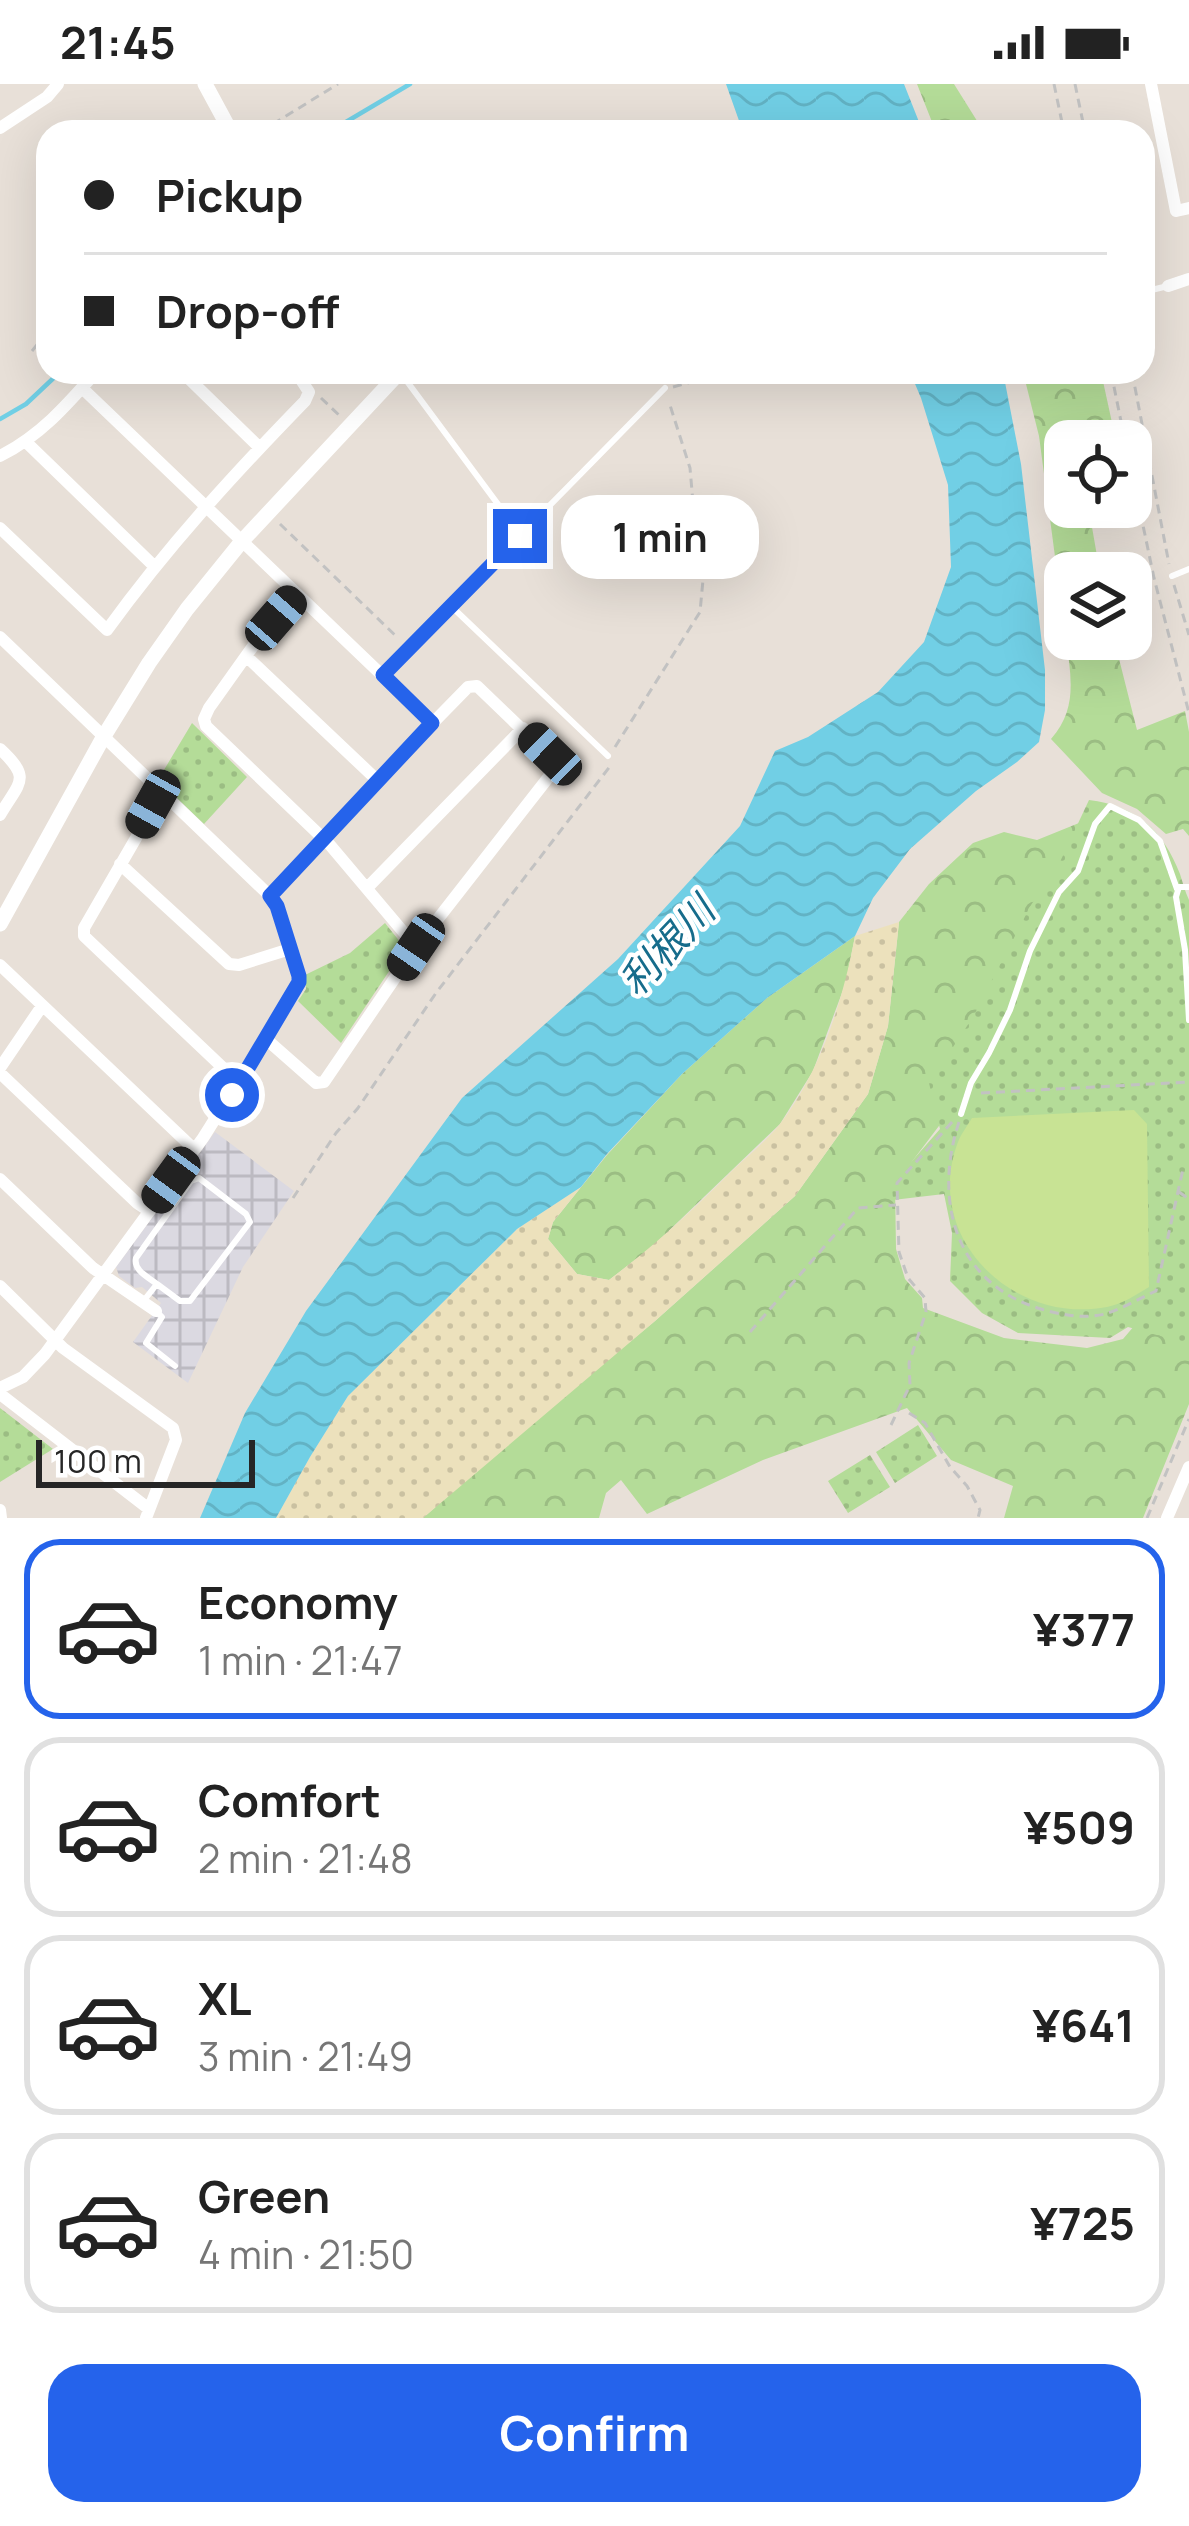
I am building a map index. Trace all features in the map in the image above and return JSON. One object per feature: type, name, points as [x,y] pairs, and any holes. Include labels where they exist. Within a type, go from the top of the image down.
[{"type":"street","points":[[0,128],[47,97],[58,84]]},
{"type":"street","points":[[205,84],[224,120]]},
{"type":"street","points":[[1151,84],[1176,211],[1189,208]]},
{"type":"street","points":[[1168,286],[1189,279]]},
{"type":"street","points":[[0,456],[26,442],[86,384]]},
{"type":"street","points":[[194,384],[260,448]]},
{"type":"street","points":[[0,529],[107,630],[205,506],[305,401],[309,392],[304,384]]},
{"type":"street","points":[[0,924],[104,736],[187,609],[242,541],[390,384]]},
{"type":"street","points":[[82,388],[432,723]]},
{"type":"street","points":[[26,442],[154,566]]},
{"type":"street","points":[[297,595],[209,708],[206,726],[323,837],[416,947]]},
{"type":"street","points":[[383,675],[452,606]]},
{"type":"street","points":[[0,637],[270,896],[299,976],[297,988],[194,1149],[103,1275],[55,1339],[31,1371],[0,1391],[147,1514],[176,1440],[173,1428],[55,1339],[0,1286]]},
{"type":"street","points":[[247,657],[377,780]]},
{"type":"street","points":[[266,1039],[313,1080],[324,1082],[416,947],[554,769],[553,758],[477,686],[469,687],[270,896]]},
{"type":"street","points":[[367,888],[523,728]]},
{"type":"street","points":[[0,749],[21,774],[0,815]]},
{"type":"street","points":[[162,793],[84,928],[84,936],[239,1083]]},
{"type":"street","points":[[120,864],[229,964],[290,950]]},
{"type":"street","points":[[0,964],[194,1149]]},
{"type":"street","points":[[42,1006],[0,1071],[149,1211]]},
{"type":"street","points":[[0,1179],[103,1275],[156,1311]]},
{"type":"street","points":[[1167,1518],[1189,1467]]},
{"type":"lane","points":[[1155,289],[1168,286]]},
{"type":"lane","points":[[410,384],[520,536]]},
{"type":"lane","points":[[608,756],[452,606],[665,388]]},
{"type":"lane","points":[[1172,576],[1189,569]]},
{"type":"lane","points":[[961,1114],[970,1083],[1010,1010],[1040,931],[1059,892],[1078,871],[1095,824],[1110,806],[1139,820],[1160,841],[1177,889],[1189,1020]]},
{"type":"lane","points":[[1177,889],[1189,887]]},
{"type":"lane","points":[[199,1178],[250,1222],[190,1301],[180,1300],[157,1284],[138,1270],[136,1258],[191,1181],[199,1178]]},
{"type":"lane","points":[[143,1302],[157,1284]]},
{"type":"lane","points":[[156,1311],[162,1318],[146,1342],[176,1366]]},
{"type":"path","points":[[280,120],[338,84]]},
{"type":"path","points":[[1054,84],[1062,120]]},
{"type":"path","points":[[1075,84],[1082,120]]},
{"type":"path","points":[[32,350],[36,345]]},
{"type":"path","points":[[665,388],[680,384]]},
{"type":"path","points":[[1113,384],[1121,420]]},
{"type":"path","points":[[1134,384],[1170,566]]},
{"type":"path","points":[[309,392],[344,420]]},
{"type":"path","points":[[274,519],[409,649]]},
{"type":"path","points":[[1144,528],[1189,713]]},
{"type":"path","points":[[1175,587],[1189,635]]},
{"type":"path","points":[[968,1094],[1189,1082]]},
{"type":"path","points":[[961,1114],[950,1149],[947,1184],[959,1240],[991,1283],[1024,1304],[1063,1316],[1104,1314],[1156,1291],[1183,1169]]},
{"type":"path","points":[[891,1425],[910,1384],[909,1363],[926,1312],[925,1298],[908,1278],[899,1252],[897,1183],[961,1114]]},
{"type":"path","points":[[1178,1191],[1189,1199]]},
{"type":"path","points":[[750,1332],[859,1208],[898,1205]]},
{"type":"path","points":[[909,1413],[925,1423],[950,1467],[967,1486],[980,1510],[978,1518]]},
{"type":"path","points":[[1147,1518],[1189,1419]]},
{"type":"shaded area","points":[[215,1132],[294,1191],[243,1267],[188,1383],[133,1342],[161,1303],[119,1276],[116,1267]]},
{"type":"green space","points":[[917,84],[954,84],[976,120],[931,120]]},
{"type":"green space","points":[[1026,384],[1104,384],[1111,420],[1044,420],[1044,474]]},
{"type":"green space","points":[[1051,528],[1092,528],[1096,552],[1054,552]]},
{"type":"green space","points":[[1069,660],[1119,660],[1137,730],[1185,711],[1189,836],[1183,829],[1166,834],[1137,809],[1102,793],[1051,739],[1069,704]]},
{"type":"green space","points":[[192,723],[247,777],[204,824],[158,780]]},
{"type":"green space","points":[[1089,800],[1134,814],[1156,833],[1173,858],[1189,900],[1189,1344],[1128,1327],[1110,1338],[1018,1333],[982,1313],[950,1281],[952,1233],[944,1194],[893,1200],[892,1184],[940,1129],[929,1083],[973,1017],[1031,905],[1059,864]]},
{"type":"green space","points":[[1079,823],[948,1114],[895,1184],[896,1249],[905,1279],[922,1298],[923,1308],[1004,1338],[1087,1348],[1123,1339],[1189,1252],[1189,1404],[1143,1518],[1004,1518],[1013,1486],[951,1460],[907,1408],[763,1460],[647,1514],[621,1480],[606,1493],[599,1518],[423,1518],[795,1196],[868,1094],[888,1026],[899,922],[929,884],[973,843],[1004,832],[1037,840]]},
{"type":"green space","points":[[385,923],[401,943],[402,952],[341,1043],[298,1001],[306,989],[305,975],[350,953]]},
{"type":"green space","points":[[855,936],[846,982],[813,1071],[780,1124],[653,1246],[609,1280],[577,1274],[548,1239],[553,1222],[607,1155],[682,1074],[767,998]]},
{"type":"green space","points":[[1134,1110],[1147,1124],[1149,1287],[1113,1306],[1072,1309],[1039,1302],[1009,1288],[983,1267],[964,1241],[953,1210],[950,1177],[958,1142],[972,1118]]},
{"type":"green space","points":[[0,1408],[53,1449],[0,1482]]},
{"type":"green space","points":[[918,1425],[937,1456],[895,1483],[876,1452]]},
{"type":"green space","points":[[870,1455],[890,1487],[848,1513],[828,1481]]},
{"type":"sand","points":[[899,922],[888,1026],[868,1094],[795,1196],[423,1518],[276,1518],[348,1396],[517,1229],[581,1187],[553,1222],[548,1239],[577,1274],[609,1280],[764,1142],[795,1103],[819,1058],[837,1010],[855,936]]},
{"type":"water","points":[[726,84],[904,84],[918,120],[739,120]]},
{"type":"water","name":"利根川","points":[[915,384],[1005,384],[1021,464],[1045,670],[1039,742],[910,849],[873,898],[855,936],[767,998],[682,1074],[581,1187],[517,1229],[348,1396],[276,1518],[200,1518],[245,1413],[306,1311],[462,1098],[618,959],[740,826],[775,751],[808,737],[878,692],[924,642],[951,567],[948,485]]},
{"type":"waterway","points":[[349,120],[410,84]]},
{"type":"waterway","points":[[0,419],[47,384]]},
{"type":"route","points":[[232,1095],[299,982],[270,896],[432,723],[383,675],[520,536]]}]
